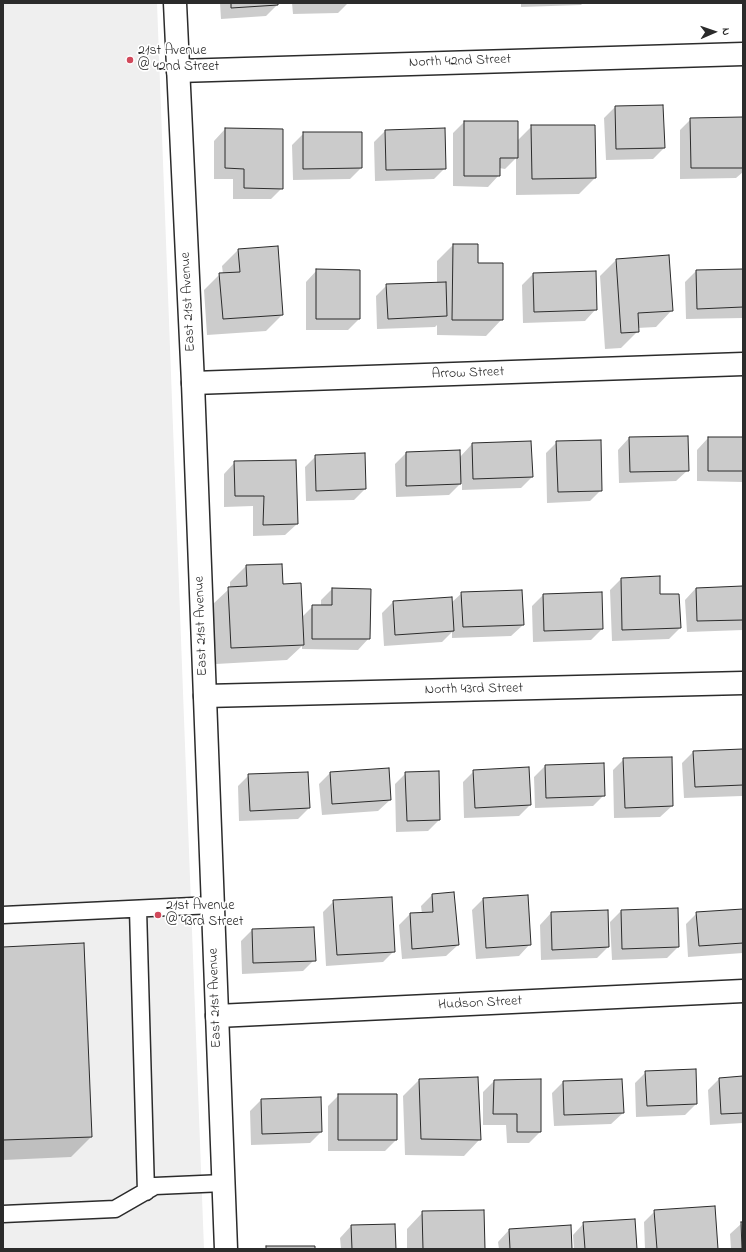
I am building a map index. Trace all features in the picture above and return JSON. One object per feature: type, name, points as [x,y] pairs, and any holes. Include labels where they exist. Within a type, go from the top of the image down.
[{"type":"street","name":"East 21st Avenue","points":[[175,3],[193,383],[226,1249]]},
{"type":"street","name":"North 42nd Street","points":[[178,71],[743,54]]},
{"type":"street","name":"Arrow Street","points":[[193,383],[743,364]]},
{"type":"street","name":"North 43rd Street","points":[[205,696],[743,683]]},
{"type":"street","name":"Hudson Street","points":[[217,1016],[743,991]]},
{"type":"lane","points":[[3,915],[213,905]]},
{"type":"lane","points":[[138,909],[146,1192]]},
{"type":"lane","points":[[3,1214],[115,1209],[155,1186],[224,1183]]},
{"type":"shaded area","points":[[3,3],[157,3],[204,1249],[3,1249]]},
{"type":"building","points":[[231,3],[278,3],[278,5],[231,8]]},
{"type":"building","points":[[663,105],[665,148],[616,149],[615,106]]},
{"type":"building","points":[[743,117],[743,168],[691,168],[690,118]]},
{"type":"building","points":[[464,121],[518,121],[518,158],[500,158],[500,176],[464,176]]},
{"type":"building","points":[[531,125],[595,125],[596,178],[532,179]]},
{"type":"building","points":[[225,128],[283,129],[283,189],[244,188],[244,169],[225,168]]},
{"type":"building","points":[[445,128],[446,169],[386,170],[385,130]]},
{"type":"building","points":[[303,132],[362,132],[362,168],[303,169]]},
{"type":"building","points":[[453,244],[478,244],[478,263],[503,263],[503,320],[452,320]]},
{"type":"building","points":[[278,246],[283,315],[223,319],[219,273],[240,272],[238,249]]},
{"type":"building","points":[[669,255],[673,311],[638,313],[639,332],[621,333],[616,259]]},
{"type":"building","points":[[316,269],[360,270],[360,319],[316,319]]},
{"type":"building","points":[[743,269],[743,307],[697,309],[696,270]]},
{"type":"building","points":[[596,271],[597,310],[534,312],[533,273]]},
{"type":"building","points":[[446,282],[447,316],[388,319],[386,284]]},
{"type":"building","points":[[688,436],[689,471],[630,472],[629,437]]},
{"type":"building","points":[[708,437],[743,437],[743,471],[708,471]]},
{"type":"building","points":[[601,440],[602,491],[558,492],[556,441]]},
{"type":"building","points":[[531,441],[533,477],[473,479],[472,443]]},
{"type":"building","points":[[460,450],[461,484],[406,486],[406,452]]},
{"type":"building","points":[[365,453],[366,489],[316,491],[315,455]]},
{"type":"building","points":[[296,460],[298,524],[263,525],[264,496],[235,496],[234,461]]},
{"type":"building","points":[[282,564],[283,584],[301,583],[304,645],[231,648],[228,587],[247,586],[246,565]]},
{"type":"building","points":[[660,576],[660,594],[679,594],[681,628],[622,630],[621,578]]},
{"type":"building","points":[[743,586],[743,620],[697,621],[696,588]]},
{"type":"building","points":[[332,588],[371,589],[370,639],[312,639],[312,605],[332,605]]},
{"type":"building","points":[[522,590],[524,625],[463,627],[461,592]]},
{"type":"building","points":[[602,592],[603,629],[544,631],[543,594]]},
{"type":"building","points":[[452,597],[454,631],[395,635],[393,601]]},
{"type":"building","points":[[743,749],[743,785],[695,787],[693,751]]},
{"type":"building","points":[[672,757],[673,806],[625,808],[623,758]]},
{"type":"building","points":[[604,763],[605,796],[546,798],[545,765]]},
{"type":"building","points":[[529,767],[531,805],[475,808],[473,770]]},
{"type":"building","points":[[389,768],[391,800],[332,804],[330,772]]},
{"type":"building","points":[[439,771],[440,820],[407,821],[405,772]]},
{"type":"building","points":[[308,772],[310,808],[250,811],[248,774]]},
{"type":"building","points":[[454,892],[459,945],[412,949],[410,913],[433,912],[432,894]]},
{"type":"building","points":[[528,895],[531,945],[486,948],[483,898]]},
{"type":"building","points":[[392,897],[395,952],[337,955],[333,900]]},
{"type":"building","points":[[678,908],[679,947],[622,949],[621,910]]},
{"type":"building","points":[[743,909],[743,943],[699,946],[696,912]]},
{"type":"building","points":[[608,910],[609,947],[552,950],[551,912]]},
{"type":"building","points":[[314,927],[316,961],[253,963],[252,929]]},
{"type":"building","points":[[84,943],[92,1137],[3,1140],[3,947]]},
{"type":"building","points":[[696,1069],[697,1104],[647,1106],[645,1071]]},
{"type":"building","points":[[743,1076],[743,1113],[721,1114],[719,1078]]},
{"type":"building","points":[[478,1077],[481,1140],[421,1139],[419,1079]]},
{"type":"building","points":[[541,1079],[541,1132],[517,1132],[517,1114],[493,1114],[494,1080]]},
{"type":"building","points":[[622,1079],[624,1113],[564,1115],[563,1081]]},
{"type":"building","points":[[338,1094],[397,1094],[397,1140],[338,1140]]},
{"type":"building","points":[[321,1097],[322,1132],[262,1134],[261,1099]]},
{"type":"building","points":[[715,1206],[718,1249],[657,1249],[654,1210]]},
{"type":"building","points":[[484,1210],[485,1249],[423,1249],[422,1211]]},
{"type":"building","points":[[635,1219],[637,1249],[585,1249],[583,1222]]},
{"type":"building","points":[[741,1222],[743,1222],[743,1249],[742,1249]]},
{"type":"building","points":[[395,1224],[396,1249],[352,1249],[351,1225]]},
{"type":"building","points":[[571,1225],[572,1249],[510,1249],[509,1229]]},
{"type":"building","points":[[266,1246],[315,1246],[315,1249],[266,1249]]},
{"type":"place","name":"21st Avenue @ 42nd Street","points":[[130,60]]},
{"type":"place","name":"21st Avenue @ 43rd Street","points":[[158,915]]}]
